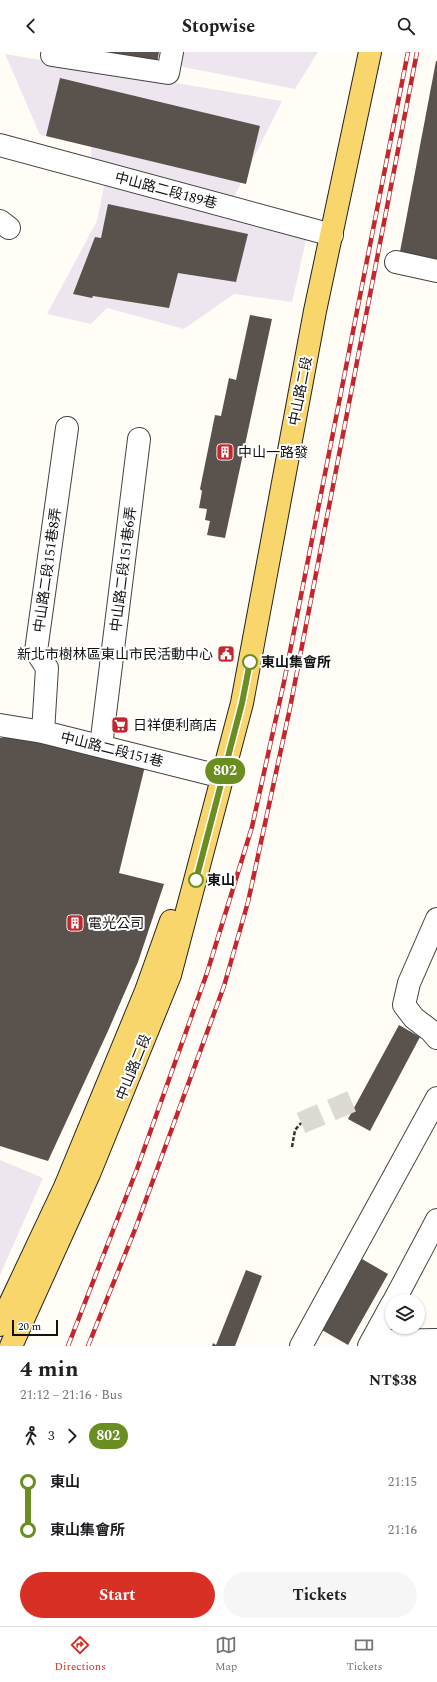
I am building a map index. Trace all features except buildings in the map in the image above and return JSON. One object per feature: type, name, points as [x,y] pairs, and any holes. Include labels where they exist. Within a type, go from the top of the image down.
[{"type":"main road","name":"中山路二段","points":[[11,1346],[89,1174],[170,976],[242,703],[315,311],[370,52]]},
{"type":"main road","name":"中山路二段","points":[[0,1325],[65,1187],[146,992],[223,777]]},
{"type":"street","points":[[52,55],[168,72],[172,52]]},
{"type":"street","name":"中山路二段189巷","points":[[0,145],[332,235]]},
{"type":"street","points":[[396,262],[437,271]]},
{"type":"street","name":"中山路二段151巷8弄","points":[[43,732],[48,668],[36,650],[67,428]]},
{"type":"street","name":"中山路二段151巷6弄","points":[[101,746],[139,439]]},
{"type":"street","name":"中山路二段151巷","points":[[0,725],[43,732],[223,777]]},
{"type":"street","points":[[437,919],[410,983],[404,1005],[414,1018],[431,1031],[437,1038]]},
{"type":"street","points":[[301,1346],[437,1098]]},
{"type":"street","points":[[398,1294],[437,1220]]},
{"type":"street","points":[[370,1344],[385,1317]]},
{"type":"street","points":[[370,1344],[437,1340]]},
{"type":"path","points":[[292,1147],[295,1130],[301,1123]]},
{"type":"shaded area","points":[[181,52],[318,52],[295,89],[178,66]]},
{"type":"shaded area","points":[[5,54],[282,101],[231,203],[92,171],[91,147],[40,135]]},
{"type":"shaded area","points":[[105,182],[307,236],[292,302],[234,294],[184,329],[107,308],[91,324],[47,314],[97,221]]},
{"type":"shaded area","points":[[0,1160],[43,1178],[0,1275]]},
{"type":"tunnel","points":[[301,1123],[355,1100]]},
{"type":"railway","points":[[68,1346],[137,1169],[207,973],[252,827],[284,682],[408,52]]},
{"type":"railway","points":[[88,1346],[136,1227],[224,986],[248,902],[290,708],[417,52]]},
{"type":"bus line","name":"802","points":[[196,880],[242,703],[250,662]]},
{"type":"place","name":"中山一路發","points":[[225,452]]},
{"type":"place","name":"新北市樹林區東山市民活動中心","points":[[226,654]]},
{"type":"place","name":"東山集會所","points":[[250,662]]},
{"type":"place","name":"日祥便利商店","points":[[120,725]]},
{"type":"place","name":"東山","points":[[196,880]]},
{"type":"place","name":"電光公司","points":[[75,923]]}]
